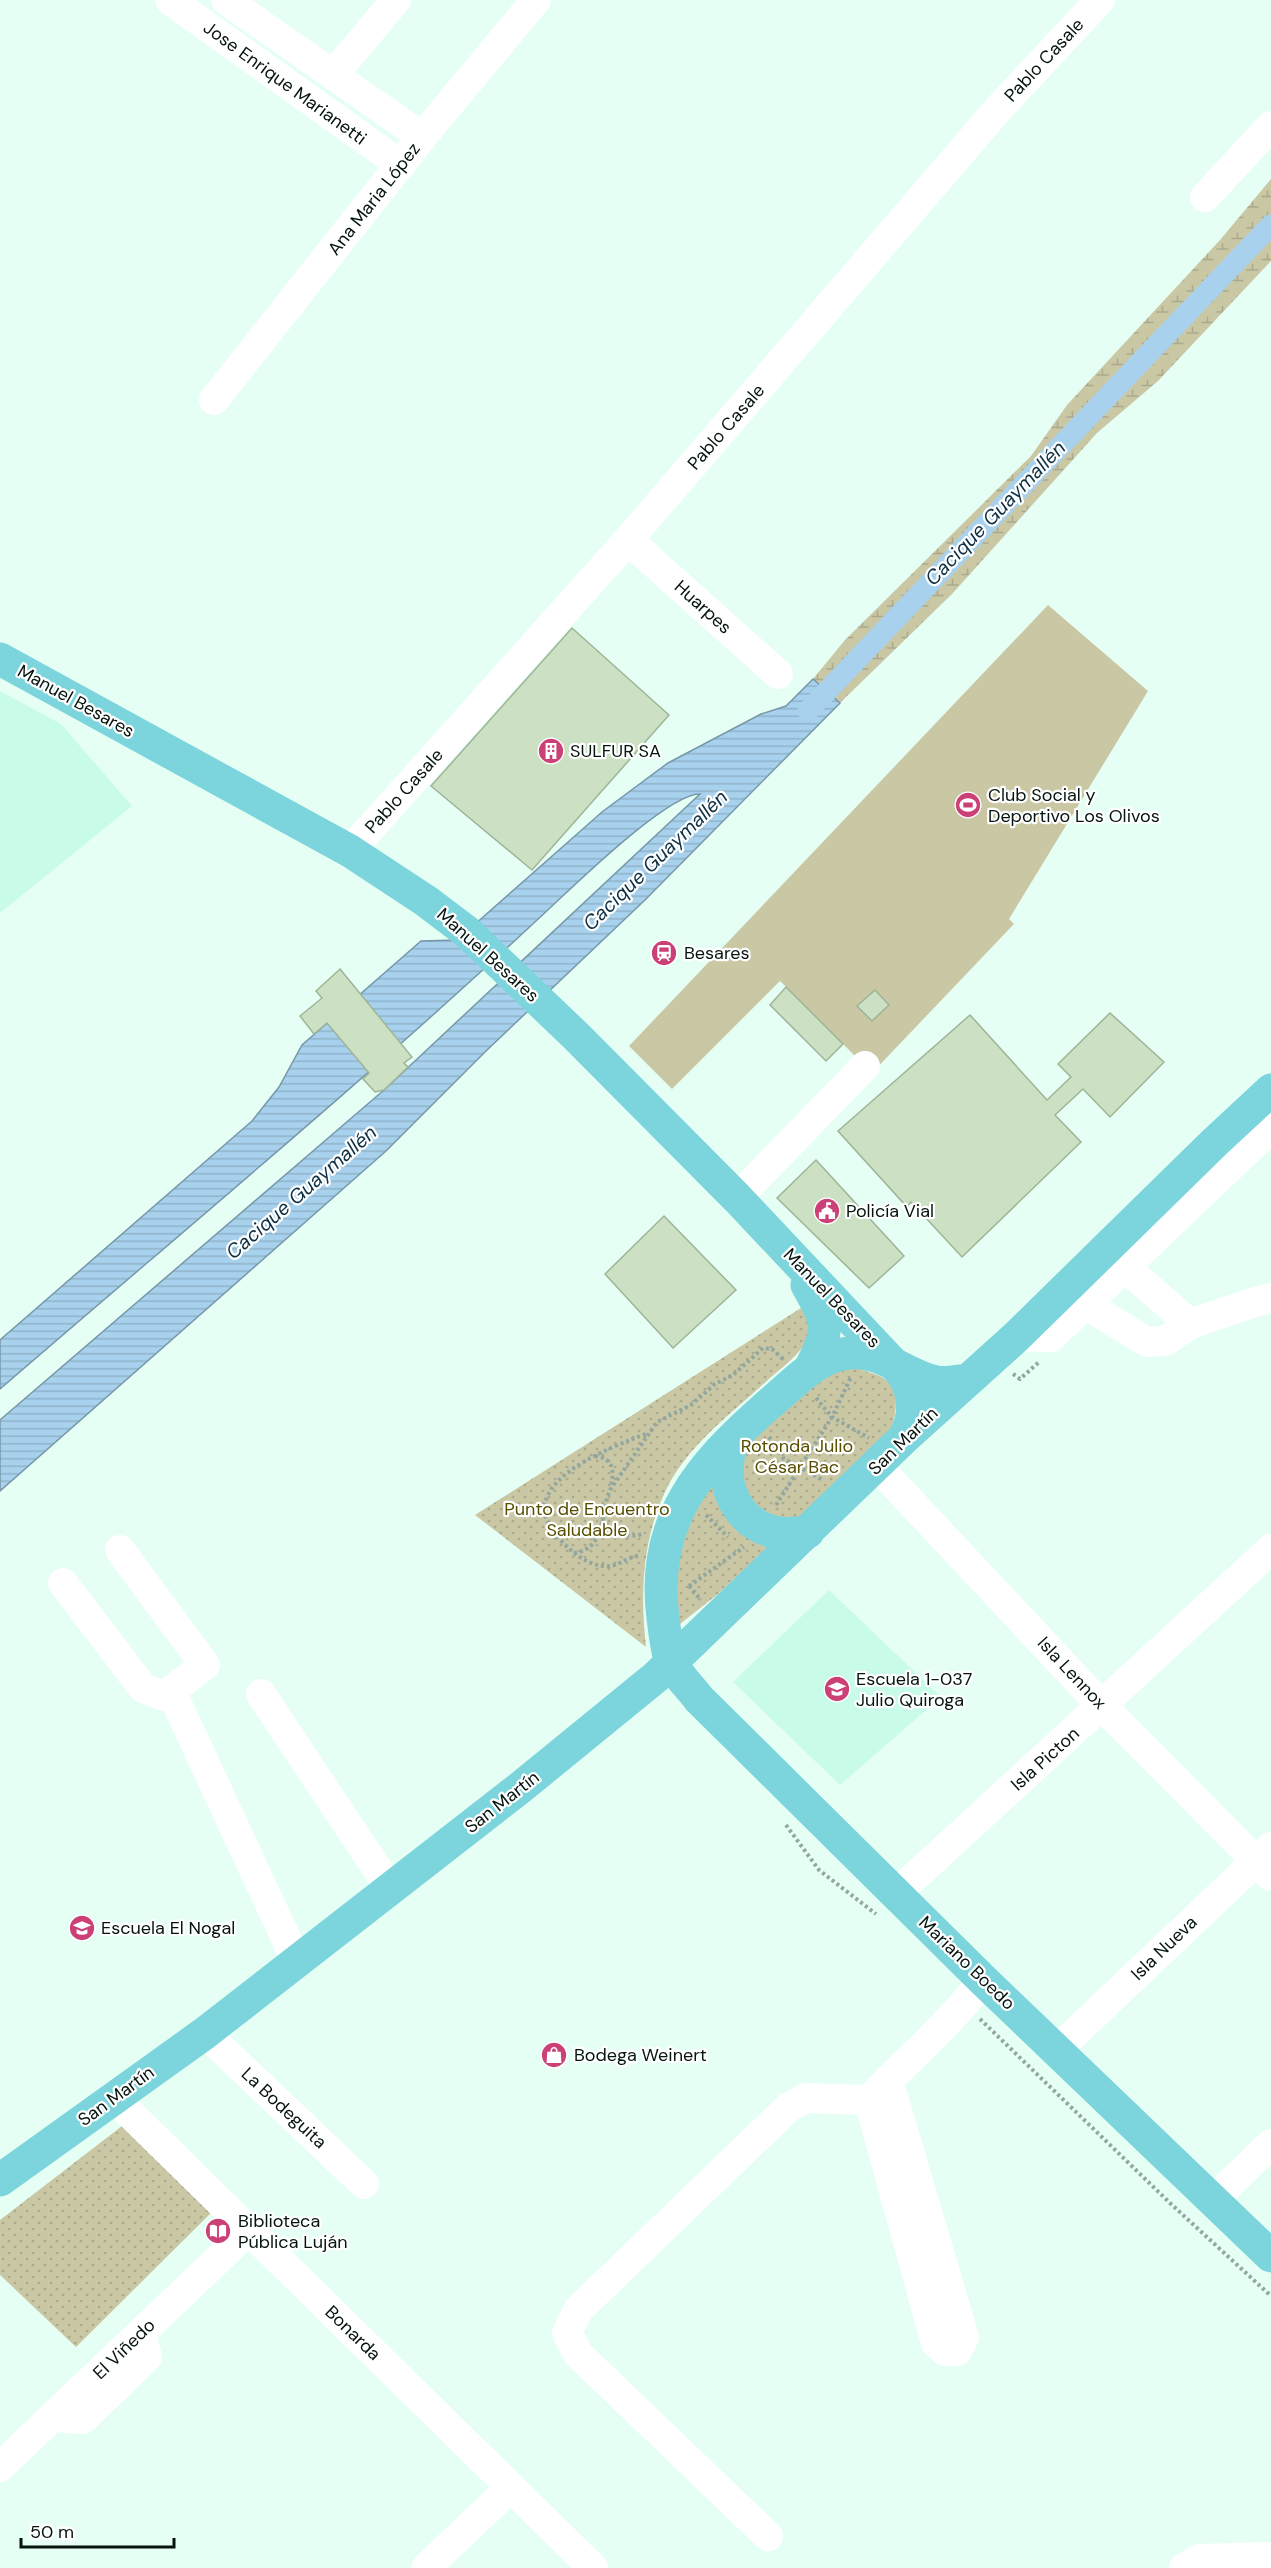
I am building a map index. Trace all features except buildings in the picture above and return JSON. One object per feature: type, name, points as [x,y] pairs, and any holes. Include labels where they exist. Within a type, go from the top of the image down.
[{"type":"main road","name":"Manuel Besares","points":[[0,659],[350,851],[426,900],[467,932],[539,1000],[737,1198],[891,1361]]},
{"type":"main road","name":"San Martín","points":[[0,2180],[205,2033],[391,1890],[578,1742],[672,1663],[891,1452],[1016,1337],[1271,1090]]},
{"type":"main road","points":[[672,1663],[661,1604],[650,1565],[666,1538],[684,1497],[707,1464],[749,1422],[795,1369],[823,1343],[825,1324],[820,1308],[792,1257]]},
{"type":"main road","points":[[795,1369],[844,1354],[865,1353],[891,1361],[907,1382],[913,1400],[912,1421],[891,1452]]},
{"type":"main road","name":"San Martín","points":[[891,1361],[936,1382],[968,1380]]},
{"type":"main road","points":[[749,1422],[729,1450],[726,1478],[735,1504],[762,1527],[780,1533],[808,1532]]},
{"type":"main road","name":"Mariano Boedo","points":[[672,1663],[699,1698],[887,1905],[974,1992],[1058,2049],[1271,2256]]},
{"type":"street","name":"Jose Enrique Marianetti","points":[[170,0],[401,165]]},
{"type":"street","name":"Jose Enrique Marianetti","points":[[226,0],[422,137]]},
{"type":"street","points":[[333,75],[396,0]]},
{"type":"street","name":"Ana Maria López","points":[[214,400],[422,137],[536,0]]},
{"type":"street","name":"Pablo Casale","points":[[350,851],[628,540],[1000,107],[1100,0]]},
{"type":"street","points":[[1205,197],[1271,126]]},
{"type":"street","name":"Huarpes","points":[[628,540],[778,674]]},
{"type":"street","points":[[737,1198],[865,1066]]},
{"type":"street","points":[[1016,1337],[1051,1336],[1271,1128]]},
{"type":"street","points":[[1125,1267],[1190,1324]]},
{"type":"street","points":[[1085,1304],[1147,1342],[1165,1341],[1190,1324],[1255,1302],[1271,1299]]},
{"type":"street","name":"Isla Lennox","points":[[891,1452],[1102,1706],[1266,1862]]},
{"type":"street","name":"Isla Picton","points":[[887,1905],[1271,1549]]},
{"type":"street","points":[[63,1583],[143,1688],[164,1696],[205,1665],[120,1550]]},
{"type":"street","points":[[171,1691],[297,1962]]},
{"type":"street","points":[[261,1694],[391,1890]]},
{"type":"street","name":"Isla Nueva","points":[[1058,2049],[1266,1862]]},
{"type":"street","points":[[768,2536],[578,2354],[567,2332],[578,2310],[789,2107],[806,2098],[878,2090],[974,1992]]},
{"type":"street","name":"La Bodeguita","points":[[205,2033],[364,2184]]},
{"type":"street","points":[[878,2090],[964,2337],[957,2351],[945,2351],[936,2343],[878,2090]]},
{"type":"street","name":"Bonarda","points":[[113,2097],[593,2568]]},
{"type":"street","points":[[1213,2200],[1271,2144]]},
{"type":"street","name":"El Viñedo","points":[[0,2467],[249,2230]]},
{"type":"street","points":[[426,2568],[511,2487]]},
{"type":"street","points":[[1184,2568],[1199,2559],[1271,2557]]},
{"type":"path","points":[[610,1490],[649,1432],[662,1417],[691,1405],[716,1384],[733,1375],[763,1348],[770,1348],[781,1355],[795,1369],[832,1417],[891,1452]]},
{"type":"path","points":[[689,1586],[744,1546],[762,1527],[832,1417],[852,1373]]},
{"type":"path","points":[[749,1422],[784,1459],[838,1488],[845,1497]]},
{"type":"path","points":[[649,1432],[594,1456],[556,1482],[546,1500],[546,1516],[552,1532],[574,1553],[591,1563],[607,1567],[637,1556],[650,1565],[673,1568],[717,1619]]},
{"type":"path","points":[[574,1553],[586,1550],[595,1542],[610,1490],[613,1467],[604,1458],[594,1456]]},
{"type":"path","points":[[602,1518],[612,1529],[623,1535],[639,1535],[648,1530]]},
{"type":"path","points":[[782,1820],[819,1870],[887,1905]]},
{"type":"path","points":[[974,1992],[1171,2204],[1271,2296]]},
{"type":"shaded area","points":[[0,691],[61,724],[132,806],[0,913]]},
{"type":"shaded area","name":"Escuela 1-037 Julio Quiroga","points":[[829,1590],[941,1697],[840,1785],[733,1682]]},
{"type":"green space","points":[[1271,179],[1271,261],[1158,381],[1097,433],[952,594],[840,703],[813,679],[845,640],[1031,456],[1067,405],[1220,240]]},
{"type":"green space","name":"Club Social y Deportivo Los Olivos","points":[[1048,605],[1148,691],[1009,919],[1014,924],[872,1073],[780,981],[672,1089],[629,1046]]},
{"type":"green space","name":"Punto de Encuentro Saludable","points":[[804,1306],[809,1331],[799,1351],[699,1443],[675,1473],[666,1490],[652,1528],[645,1567],[643,1607],[646,1647],[475,1515]]},
{"type":"green space","name":"Rotonda Julio César Bac","points":[[844,1365],[871,1372],[888,1382],[896,1398],[892,1427],[809,1516],[784,1521],[756,1506],[745,1493],[739,1459],[754,1428]]},
{"type":"green space","name":"Rotonda Julio César Bac","points":[[707,1480],[770,1545],[718,1594],[680,1624],[669,1578]]},
{"type":"green space","points":[[122,2126],[211,2213],[76,2347],[0,2275],[0,2220]]},
{"type":"water","points":[[813,679],[840,703],[645,900],[487,1050],[386,1151],[0,1491],[0,1420],[384,1090],[700,794],[667,808],[624,841],[347,1091],[0,1389],[0,1340],[252,1121],[279,1087],[302,1045],[421,941],[457,940],[602,812],[668,763],[761,714],[786,706]]},
{"type":"waterway","name":"Cacique Guaymallén","points":[[808,711],[1271,225]]},
{"type":"place","name":"SULFUR SA","points":[[551,751]]},
{"type":"place","name":"Club Social y Deportivo Los Olivos","points":[[968,805]]},
{"type":"place","name":"Besares","points":[[664,953]]},
{"type":"place","name":"Policía Vial","points":[[827,1211]]},
{"type":"place","name":"Escuela 1-037 Julio Quiroga","points":[[837,1689]]},
{"type":"place","name":"Escuela El Nogal","points":[[82,1928]]},
{"type":"place","name":"Bodega Weinert","points":[[554,2055]]},
{"type":"place","name":"Biblioteca Pública Luján","points":[[218,2231]]}]
